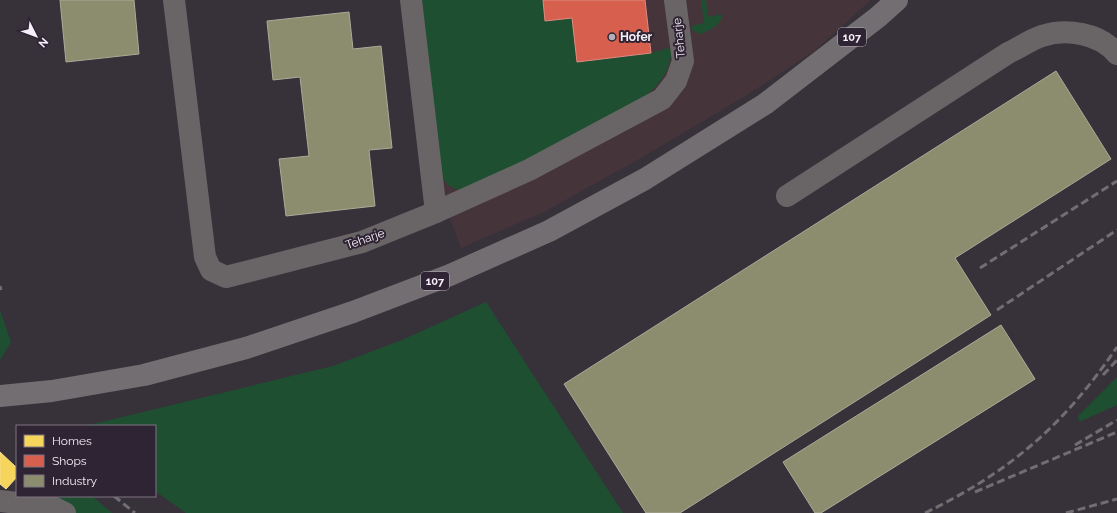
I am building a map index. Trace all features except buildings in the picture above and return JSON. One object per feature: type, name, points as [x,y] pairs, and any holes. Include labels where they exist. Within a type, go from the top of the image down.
[{"type":"main road","name":"107","points":[[0,396],[52,392],[144,375],[246,348],[353,312],[450,275],[549,231],[645,179],[766,104],[880,9],[897,0]]},
{"type":"street","name":"Teharje","points":[[174,0],[205,257],[211,270],[226,277],[362,242],[436,212],[529,170],[662,99],[676,81],[683,61],[675,0]]},
{"type":"street","points":[[411,0],[436,212]]},
{"type":"street","points":[[787,196],[1008,53],[1042,36],[1067,32],[1095,38],[1117,54]]},
{"type":"street","points":[[0,501],[53,507],[65,513]]},
{"type":"shaded area","points":[[422,0],[871,0],[813,52],[744,97],[641,158],[544,212],[461,248],[450,218],[441,176]]},
{"type":"green space","points":[[422,0],[543,0],[546,21],[572,18],[577,62],[651,53],[669,48],[672,53],[665,74],[658,84],[641,100],[463,192],[448,185],[441,176]]},
{"type":"green space","points":[[701,0],[706,0],[708,17],[721,14],[722,17],[716,26],[700,34],[692,30],[691,26],[704,23]]},
{"type":"green space","points":[[486,302],[623,513],[186,513],[156,492],[156,425],[89,425],[333,366],[402,340]]},
{"type":"green space","points":[[0,310],[11,342],[0,360]]},
{"type":"green space","points":[[1117,377],[1117,405],[1079,422],[1078,416]]},
{"type":"green space","points":[[60,497],[93,497],[112,513],[75,513],[56,502]]},
{"type":"railway","points":[[980,268],[1117,181]]},
{"type":"railway","points":[[997,310],[1117,230]]},
{"type":"railway","points":[[0,286],[1,290]]},
{"type":"railway","points":[[925,513],[984,480],[1033,444],[1076,400],[1097,375],[1117,347]]},
{"type":"railway","points":[[1103,375],[1117,360]]},
{"type":"railway","points":[[1075,445],[1117,420]]},
{"type":"railway","points":[[975,492],[1117,432]]},
{"type":"railway","points":[[115,497],[135,513]]},
{"type":"railway","points":[[1066,513],[1117,499]]},
{"type":"place","name":"Hofer","points":[[612,37]]}]
